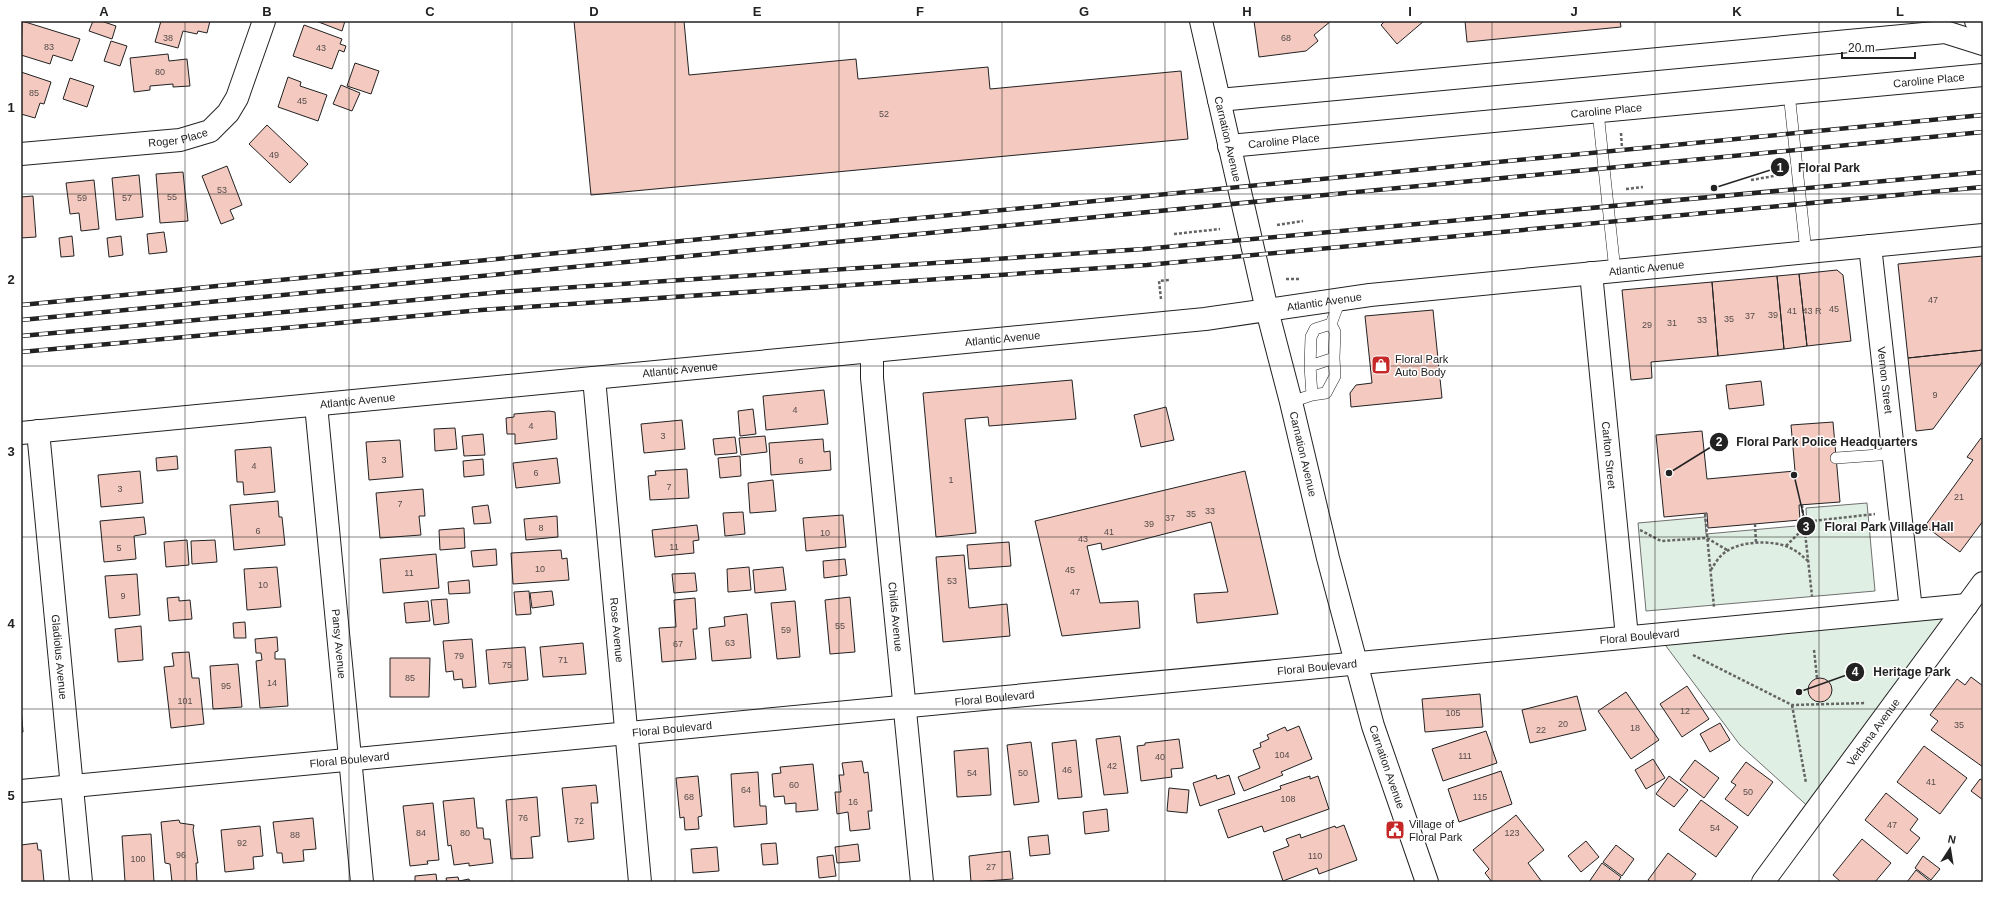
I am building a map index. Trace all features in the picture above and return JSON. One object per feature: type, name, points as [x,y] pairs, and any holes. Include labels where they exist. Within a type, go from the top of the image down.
[{"type":"street","name":"Roger Place","points":[[21,154],[180,140],[210,131],[228,113],[237,98],[264,21]]},
{"type":"street","name":"Carnation Avenue","points":[[1201,21],[1267,310],[1292,402],[1328,558],[1373,726],[1427,882]]},
{"type":"street","points":[[1976,21],[1983,27]]},
{"type":"street","points":[[1219,100],[1946,32],[1983,44]]},
{"type":"street","name":"Caroline Place","points":[[1229,146],[1598,112],[1983,74]]},
{"type":"street","name":"Atlantic Avenue","points":[[29,432],[1205,319],[1370,295],[1983,235]]},
{"type":"street","name":"Vernon Street","points":[[1870,246],[1911,610]]},
{"type":"street","name":"Carlton Street","points":[[1591,273],[1627,637]]},
{"type":"street","name":"Childs Avenue","points":[[872,351],[872,378],[922,882]]},
{"type":"street","name":"Rose Avenue","points":[[594,378],[640,882]]},
{"type":"street","name":"Pansy Avenue","points":[[316,405],[362,882]]},
{"type":"street","name":"Gladiolus Avenue","points":[[29,432],[72,786],[81,882]]},
{"type":"street","name":"Verbena Avenue","points":[[1763,882],[1983,583]]},
{"type":"street","name":"Floral Boulevard","points":[[21,791],[1967,605]]},
{"type":"lane","points":[[1789,93],[1806,252]]},
{"type":"lane","points":[[1598,112],[1615,271]]},
{"type":"lane","points":[[1292,402],[1312,395],[1326,393],[1335,376],[1335,332],[1331,324],[1340,300]]},
{"type":"lane","points":[[1312,395],[1310,350],[1313,333],[1315,329],[1331,324]]},
{"type":"lane","points":[[1310,366],[1334,358]]},
{"type":"lane","points":[[1836,458],[1893,454]]},
{"type":"path","points":[[1620,128],[1622,151]]},
{"type":"path","points":[[1780,167],[1782,183]]},
{"type":"path","points":[[1751,180],[1781,175]]},
{"type":"path","points":[[1625,181],[1626,196]]},
{"type":"path","points":[[1626,188],[1643,187]]},
{"type":"path","points":[[1277,225],[1304,221]]},
{"type":"path","points":[[1174,234],[1220,228]]},
{"type":"path","points":[[1286,279],[1305,280]]},
{"type":"path","points":[[1161,299],[1159,281],[1169,280]]},
{"type":"path","points":[[1802,505],[1815,619]]},
{"type":"path","points":[[1705,514],[1716,629]]},
{"type":"path","points":[[1804,522],[1875,514]]},
{"type":"path","points":[[1755,524],[1756,543]]},
{"type":"path","points":[[1786,546],[1804,528]]},
{"type":"path","points":[[1638,529],[1661,541],[1707,538],[1727,550]]},
{"type":"path","points":[[1711,570],[1718,558],[1727,550],[1756,543],[1786,546],[1796,551],[1808,561]]},
{"type":"path","points":[[1666,633],[1698,658],[1792,705],[1819,703],[1896,702]]},
{"type":"path","points":[[1814,650],[1817,678]]},
{"type":"path","points":[[1792,705],[1812,815]]},
{"type":"green space","points":[[1867,503],[1875,591],[1646,611],[1638,523],[1705,517],[1706,534],[1807,525],[1806,508]]},
{"type":"green space","points":[[1959,610],[1812,810],[1740,745],[1660,638]]},
{"type":"building","points":[[22,21],[80,39],[72,61],[53,55],[50,64],[21,55]]},
{"type":"building","points":[[93,21],[101,21],[116,26],[112,39],[89,31]]},
{"type":"building","points":[[161,21],[210,21],[207,33],[198,31],[197,34],[183,31],[178,48],[155,42]]},
{"type":"building","points":[[316,21],[345,21],[342,31]]},
{"type":"building","points":[[574,21],[684,21],[689,75],[856,59],[858,79],[988,67],[990,89],[1181,71],[1188,139],[591,195]]},
{"type":"building","points":[[1254,21],[1331,21],[1314,35],[1318,41],[1306,51],[1259,57]]},
{"type":"building","points":[[1385,21],[1424,21],[1397,44],[1381,25]]},
{"type":"building","points":[[1465,21],[1620,21],[1621,27],[1467,42]]},
{"type":"building","points":[[304,25],[342,39],[340,44],[346,46],[344,52],[339,50],[332,69],[293,56]]},
{"type":"building","points":[[111,41],[127,46],[120,66],[104,61]]},
{"type":"building","points":[[168,54],[169,61],[187,59],[190,86],[173,87],[173,84],[150,86],[150,90],[134,92],[130,58]]},
{"type":"building","points":[[355,63],[379,71],[371,94],[347,86]]},
{"type":"building","points":[[21,72],[51,82],[44,104],[40,103],[35,118],[21,114]]},
{"type":"building","points":[[288,77],[301,82],[300,86],[327,95],[318,121],[278,107]]},
{"type":"building","points":[[70,78],[94,86],[87,107],[63,99]]},
{"type":"building","points":[[341,85],[360,93],[352,111],[333,104]]},
{"type":"building","points":[[267,125],[308,164],[290,183],[249,144]]},
{"type":"building","points":[[227,166],[242,205],[230,210],[234,219],[221,224],[202,176]]},
{"type":"building","points":[[183,172],[188,221],[160,223],[156,174]]},
{"type":"building","points":[[139,175],[143,217],[116,220],[112,178]]},
{"type":"building","points":[[94,180],[99,229],[81,231],[79,213],[70,214],[66,183]]},
{"type":"building","points":[[33,196],[36,237],[21,238],[21,197]]},
{"type":"building","points":[[164,232],[167,252],[149,254],[147,234]]},
{"type":"building","points":[[72,236],[74,256],[61,257],[59,238]]},
{"type":"building","points":[[121,236],[123,255],[109,257],[107,238]]},
{"type":"building","points":[[1983,256],[1983,350],[1908,358],[1898,264]]},
{"type":"building","points":[[1837,270],[1843,275],[1851,341],[1807,346],[1799,274]]},
{"type":"building","points":[[1799,274],[1807,346],[1784,349],[1777,276]]},
{"type":"building","points":[[1777,276],[1784,349],[1718,356],[1712,282]]},
{"type":"building","points":[[1712,282],[1718,356],[1651,362],[1652,378],[1631,380],[1622,290]]},
{"type":"building","points":[[1433,310],[1442,398],[1351,407],[1350,393],[1356,385],[1372,383],[1365,316]]},
{"type":"building","points":[[1983,350],[1983,361],[1933,429],[1916,431],[1908,358]]},
{"type":"building","points":[[1072,380],[1076,419],[989,426],[988,417],[965,419],[976,533],[936,537],[923,393]]},
{"type":"building","points":[[1761,381],[1764,405],[1729,409],[1726,385]]},
{"type":"building","points":[[824,390],[828,424],[766,430],[763,396]]},
{"type":"building","points":[[1166,407],[1174,440],[1141,447],[1134,415]]},
{"type":"building","points":[[753,409],[756,434],[740,436],[738,411]]},
{"type":"building","points":[[549,411],[555,412],[557,439],[515,444],[515,434],[507,434],[506,418],[514,417],[514,414]]},
{"type":"building","points":[[682,420],[685,449],[644,453],[641,424]]},
{"type":"building","points":[[1833,422],[1840,502],[1799,505],[1800,520],[1708,528],[1707,513],[1664,517],[1656,435],[1702,431],[1707,479],[1795,471],[1791,425]]},
{"type":"building","points":[[455,428],[457,449],[435,451],[434,429]]},
{"type":"building","points":[[483,434],[485,455],[464,456],[462,436]]},
{"type":"building","points":[[765,436],[767,452],[741,455],[739,438]]},
{"type":"building","points":[[735,437],[737,453],[715,455],[713,439]]},
{"type":"building","points":[[1981,438],[1983,440],[1983,521],[1960,552],[1925,526],[1973,460],[1967,457]]},
{"type":"building","points":[[823,439],[824,452],[830,451],[831,470],[771,475],[769,443]]},
{"type":"building","points":[[400,440],[403,477],[369,480],[366,442]]},
{"type":"building","points":[[271,447],[275,492],[244,495],[243,482],[237,482],[235,450]]},
{"type":"building","points":[[177,456],[178,469],[157,471],[156,458]]},
{"type":"building","points":[[740,456],[741,476],[720,478],[718,458]]},
{"type":"building","points":[[557,458],[560,483],[516,488],[513,463]]},
{"type":"building","points":[[483,459],[484,475],[464,477],[463,461]]},
{"type":"building","points":[[687,469],[689,498],[650,500],[648,476],[656,475],[655,471]]},
{"type":"building","points":[[140,471],[143,503],[101,507],[98,475]]},
{"type":"building","points":[[1245,471],[1278,614],[1197,623],[1194,594],[1228,592],[1211,522],[1102,550],[1101,543],[1087,546],[1100,603],[1138,601],[1140,628],[1062,636],[1035,521]]},
{"type":"building","points":[[773,480],[776,511],[750,513],[748,483]]},
{"type":"building","points":[[423,489],[425,516],[419,516],[421,535],[380,538],[376,493]]},
{"type":"building","points":[[278,501],[279,517],[282,517],[285,545],[234,550],[230,505]]},
{"type":"building","points":[[488,505],[491,523],[474,524],[472,507]]},
{"type":"building","points":[[743,512],[745,534],[725,536],[723,513]]},
{"type":"building","points":[[843,515],[846,547],[806,551],[803,518]]},
{"type":"building","points":[[557,516],[558,537],[526,540],[524,519]]},
{"type":"building","points":[[144,517],[146,534],[134,536],[136,559],[104,562],[100,521]]},
{"type":"building","points":[[697,525],[699,540],[693,541],[694,553],[655,557],[652,530]]},
{"type":"building","points":[[464,528],[465,548],[440,550],[439,530]]},
{"type":"building","points":[[187,540],[189,565],[166,567],[164,542]]},
{"type":"building","points":[[215,540],[217,562],[192,564],[191,541]]},
{"type":"building","points":[[1009,542],[1011,566],[969,569],[967,545]]},
{"type":"building","points":[[496,549],[497,565],[473,567],[471,551]]},
{"type":"building","points":[[561,550],[562,559],[567,558],[569,580],[513,584],[511,553]]},
{"type":"building","points":[[436,554],[439,588],[383,593],[380,559]]},
{"type":"building","points":[[964,555],[969,608],[1007,604],[1010,636],[943,642],[936,557]]},
{"type":"building","points":[[845,559],[847,575],[824,578],[823,561]]},
{"type":"building","points":[[277,567],[281,607],[247,610],[244,569]]},
{"type":"building","points":[[749,567],[751,590],[728,592],[727,569]]},
{"type":"building","points":[[783,567],[786,590],[755,593],[753,570]]},
{"type":"building","points":[[695,573],[697,591],[674,593],[672,574]]},
{"type":"building","points":[[137,574],[140,615],[109,618],[105,576]]},
{"type":"building","points":[[469,580],[470,593],[449,594],[448,582]]},
{"type":"building","points":[[529,591],[531,614],[516,615],[514,592]]},
{"type":"building","points":[[552,591],[554,605],[532,608],[530,593]]},
{"type":"building","points":[[179,597],[179,601],[190,600],[192,619],[169,621],[167,598]]},
{"type":"building","points":[[850,597],[855,652],[830,654],[825,600]]},
{"type":"building","points":[[695,598],[697,629],[693,629],[696,659],[662,662],[659,628],[676,627],[674,600]]},
{"type":"building","points":[[447,599],[449,623],[434,625],[431,600]]},
{"type":"building","points":[[428,601],[430,621],[406,623],[404,603]]},
{"type":"building","points":[[795,601],[800,657],[777,659],[771,603]]},
{"type":"building","points":[[747,614],[751,658],[712,661],[709,628],[725,626],[724,617]]},
{"type":"building","points":[[245,622],[246,638],[234,638],[233,623]]},
{"type":"building","points":[[141,626],[143,660],[118,662],[115,629]]},
{"type":"building","points":[[277,637],[278,651],[275,652],[275,659],[285,659],[288,706],[260,708],[256,661],[262,660],[261,653],[256,653],[255,639]]},
{"type":"building","points":[[472,639],[476,687],[463,688],[462,679],[454,680],[453,671],[446,672],[443,641]]},
{"type":"building","points":[[583,643],[586,674],[543,677],[540,647]]},
{"type":"building","points":[[525,647],[528,680],[489,684],[486,650]]},
{"type":"building","points":[[189,652],[192,678],[199,678],[204,724],[171,728],[164,667],[174,666],[172,653]]},
{"type":"building","points":[[390,658],[430,658],[429,697],[390,697]]},
{"type":"building","points":[[238,664],[242,707],[213,709],[210,666]]},
{"type":"building","points":[[1971,677],[1983,686],[1983,767],[1931,730],[1938,721],[1930,715],[1957,679],[1965,685]]},
{"type":"building","points":[[1820,678],[1829,681],[1832,690],[1829,699],[1820,702],[1811,699],[1808,690],[1811,681]]},
{"type":"building","points":[[1687,686],[1709,719],[1682,737],[1660,704]]},
{"type":"building","points":[[1626,692],[1659,740],[1631,759],[1598,711]]},
{"type":"building","points":[[1480,694],[1483,727],[1425,732],[1422,699]]},
{"type":"building","points":[[1577,696],[1586,730],[1530,743],[1522,710]]},
{"type":"building","points":[[21,708],[23,732],[21,733]]},
{"type":"building","points":[[1720,723],[1730,740],[1710,752],[1700,734]]},
{"type":"building","points":[[1299,726],[1312,759],[1281,772],[1283,775],[1244,791],[1238,777],[1260,768],[1253,750],[1261,747],[1260,743],[1269,739],[1267,735],[1285,727],[1287,731]]},
{"type":"building","points":[[1486,731],[1497,763],[1443,781],[1432,749]]},
{"type":"building","points":[[1120,736],[1128,793],[1104,795],[1096,739]]},
{"type":"building","points":[[1179,739],[1183,768],[1171,769],[1172,777],[1141,781],[1137,746],[1145,745],[1145,743]]},
{"type":"building","points":[[1076,740],[1082,797],[1058,799],[1052,743]]},
{"type":"building","points":[[1031,742],[1039,802],[1014,805],[1007,745]]},
{"type":"building","points":[[1924,746],[1967,778],[1940,814],[1897,782]]},
{"type":"building","points":[[988,748],[991,795],[957,797],[954,751]]},
{"type":"building","points":[[1653,759],[1665,778],[1646,789],[1635,770]]},
{"type":"building","points":[[1695,760],[1719,778],[1704,798],[1680,780]]},
{"type":"building","points":[[862,761],[864,773],[868,772],[872,811],[868,811],[870,829],[850,831],[848,812],[837,814],[835,792],[841,792],[839,775],[844,775],[842,763]]},
{"type":"building","points":[[1746,762],[1773,782],[1748,816],[1725,799],[1736,785],[1731,782]]},
{"type":"building","points":[[813,764],[818,810],[796,812],[796,803],[785,804],[784,796],[774,797],[772,774],[781,773],[780,767]]},
{"type":"building","points":[[1501,771],[1512,804],[1459,822],[1448,789]]},
{"type":"building","points":[[758,772],[760,806],[766,806],[767,824],[734,827],[731,774]]},
{"type":"building","points":[[1216,775],[1217,779],[1229,775],[1235,794],[1200,806],[1193,783]]},
{"type":"building","points":[[698,776],[702,816],[698,817],[699,829],[685,830],[684,817],[680,818],[676,778]]},
{"type":"building","points":[[1310,776],[1310,779],[1318,776],[1329,809],[1264,832],[1262,826],[1228,838],[1218,810],[1281,789],[1280,786]]},
{"type":"building","points":[[1669,776],[1688,790],[1674,807],[1656,794]]},
{"type":"building","points":[[1980,779],[1983,781],[1983,800],[1971,791]]},
{"type":"building","points":[[596,785],[598,803],[591,803],[594,839],[568,842],[562,788]]},
{"type":"building","points":[[1169,788],[1189,790],[1187,813],[1167,811]]},
{"type":"building","points":[[1886,793],[1918,819],[1910,830],[1920,838],[1907,854],[1865,820]]},
{"type":"building","points":[[537,797],[540,836],[531,837],[533,858],[511,859],[506,800]]},
{"type":"building","points":[[474,798],[477,828],[483,828],[484,839],[490,839],[493,863],[469,866],[469,863],[454,865],[451,845],[448,846],[443,801]]},
{"type":"building","points":[[1701,800],[1738,827],[1716,857],[1679,830]]},
{"type":"building","points":[[433,803],[439,860],[427,861],[428,864],[410,866],[403,806]]},
{"type":"building","points":[[1107,809],[1109,831],[1085,834],[1083,812]]},
{"type":"building","points":[[1516,815],[1544,850],[1528,863],[1542,882],[1492,882],[1485,873],[1489,869],[1473,850]]},
{"type":"building","points":[[313,818],[316,849],[303,850],[304,861],[283,863],[282,853],[277,853],[273,822]]},
{"type":"building","points":[[179,820],[180,823],[194,825],[193,830],[198,863],[196,863],[197,882],[172,882],[170,864],[165,863],[161,822]]},
{"type":"building","points":[[1344,825],[1357,860],[1319,874],[1317,868],[1283,881],[1273,852],[1289,846],[1286,839],[1300,834],[1301,838],[1335,826],[1336,828]]},
{"type":"building","points":[[260,826],[263,856],[253,857],[254,869],[225,872],[221,830]]},
{"type":"building","points":[[151,834],[154,882],[125,882],[122,836]]},
{"type":"building","points":[[1048,835],[1050,854],[1030,856],[1028,837]]},
{"type":"building","points":[[1862,839],[1891,863],[1875,882],[1841,882],[1833,875]]},
{"type":"building","points":[[1586,841],[1599,857],[1581,872],[1568,856]]},
{"type":"building","points":[[37,843],[38,850],[41,850],[44,882],[21,882],[21,845]]},
{"type":"building","points":[[776,843],[778,864],[763,865],[761,844]]},
{"type":"building","points":[[858,844],[860,861],[837,863],[835,847]]},
{"type":"building","points":[[1616,845],[1634,859],[1622,876],[1603,862]]},
{"type":"building","points":[[717,847],[719,871],[693,873],[691,849]]},
{"type":"building","points":[[1010,851],[1013,879],[971,882],[969,856]]},
{"type":"building","points":[[1668,853],[1696,874],[1690,882],[1651,882],[1648,880]]},
{"type":"building","points":[[833,855],[836,876],[819,878],[817,857]]},
{"type":"building","points":[[1923,856],[1940,869],[1931,880],[1915,868]]},
{"type":"building","points":[[1602,863],[1621,877],[1618,882],[1589,882]]},
{"type":"building","points":[[1916,870],[1931,882],[1907,882]]},
{"type":"building","points":[[436,874],[437,882],[415,882],[415,876]]},
{"type":"building","points":[[458,877],[459,881],[469,879],[470,882],[447,882],[446,878]]},
{"type":"railway","points":[[21,305],[1983,115]]},
{"type":"railway","points":[[21,320],[1983,132]]},
{"type":"railway","points":[[21,336],[502,292],[1144,249],[1983,172]]},
{"type":"railway","points":[[21,352],[481,310],[1147,265],[1983,187]]},
{"type":"place","name":"Floral Park","points":[[1714,188]]},
{"type":"place","name":"Floral Park Auto Body","points":[[1381,365]]},
{"type":"place","name":"Floral Park Police Headquarters","points":[[1669,473]]},
{"type":"place","name":"Floral Park Village Hall","points":[[1794,475]]},
{"type":"place","name":"Heritage Park","points":[[1799,692]]},
{"type":"place","name":"Village of Floral Park","points":[[1395,830]]}]
